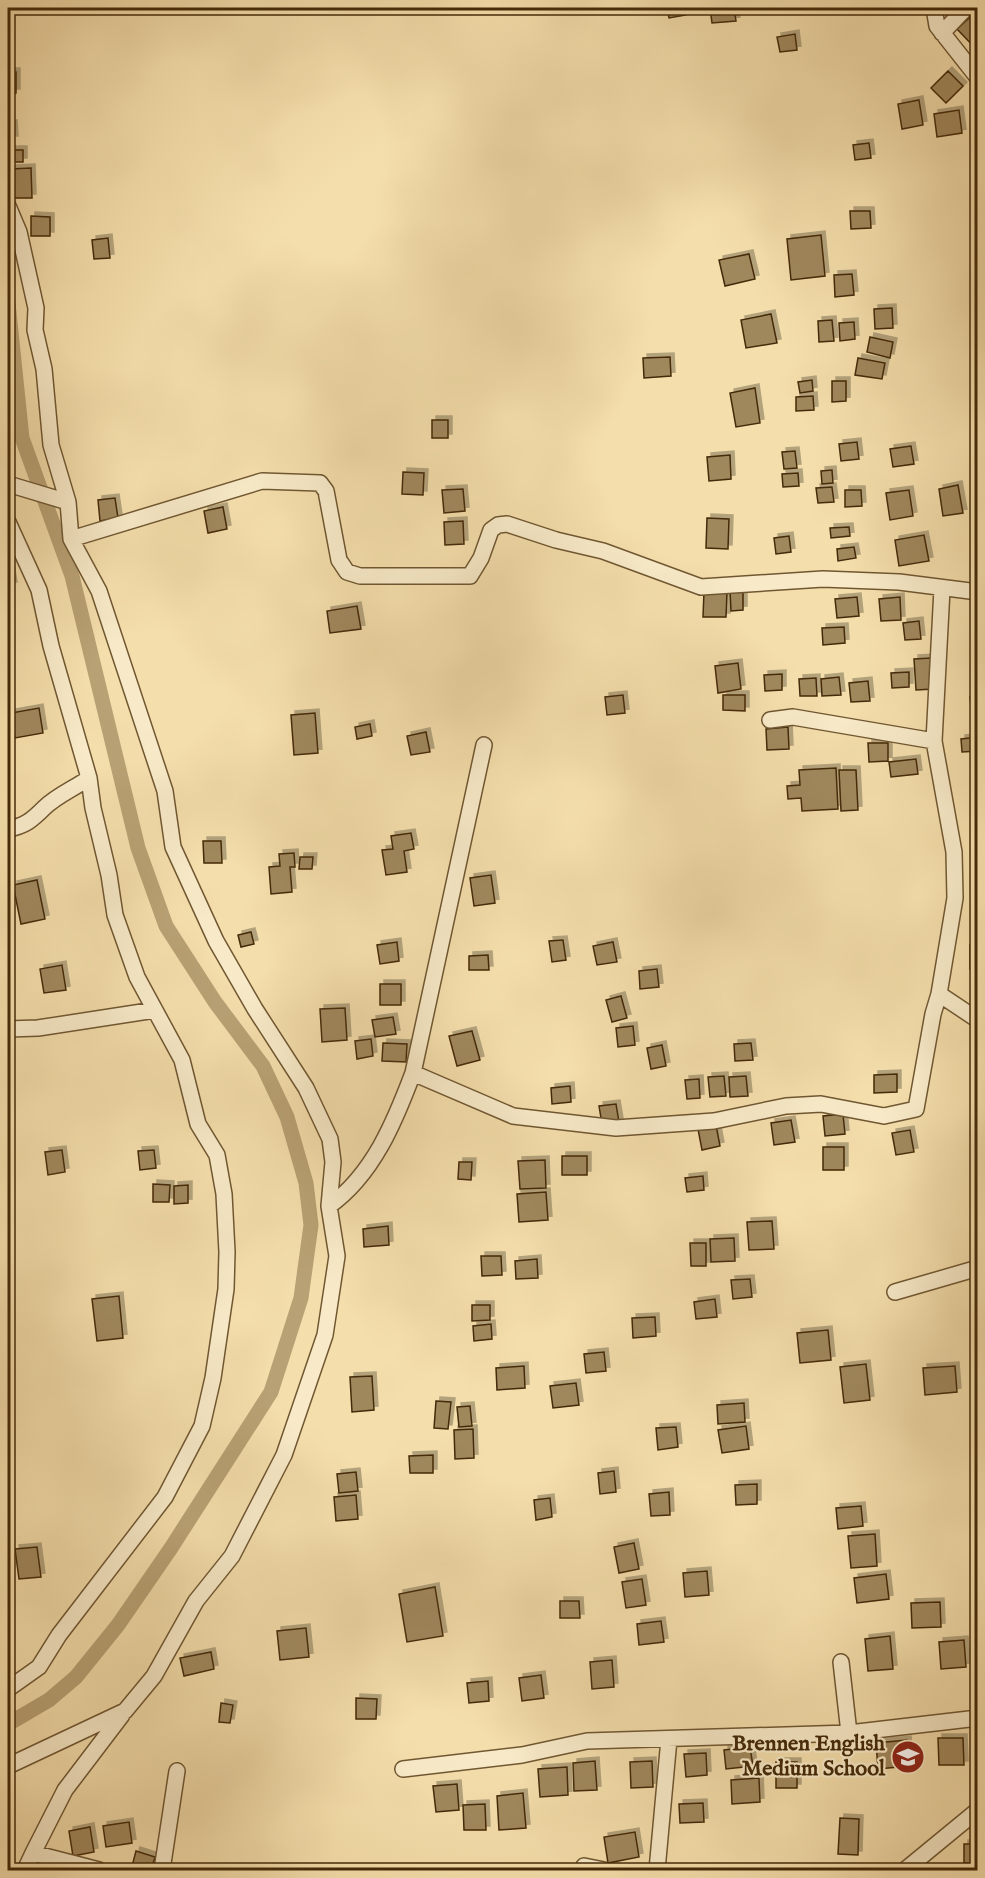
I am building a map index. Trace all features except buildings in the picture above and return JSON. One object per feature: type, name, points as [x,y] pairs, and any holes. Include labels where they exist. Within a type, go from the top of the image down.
[{"type":"street","points":[[934,8],[937,26],[978,78]]},
{"type":"street","points":[[942,33],[966,8]]},
{"type":"street","points":[[8,206],[19,232],[36,308],[35,330],[44,369],[51,445],[68,502],[71,540],[99,591],[165,792],[173,847],[216,941],[306,1088],[330,1139],[333,1162],[329,1206],[337,1256],[325,1335],[284,1455],[232,1557],[196,1601],[154,1676],[124,1711],[65,1790],[25,1870]]},
{"type":"street","points":[[71,540],[262,481],[320,483],[326,491],[339,560],[347,572],[360,576],[470,576],[481,558],[491,530],[498,525],[507,524],[556,540],[603,551],[701,587],[822,579],[898,582],[978,592]]},
{"type":"street","points":[[8,484],[68,502]]},
{"type":"street","points":[[8,522],[39,590],[51,646],[89,778],[93,808],[116,915],[137,977],[182,1060],[198,1124],[217,1155],[224,1194],[226,1289],[210,1397],[201,1426],[165,1497],[59,1635],[39,1667],[8,1689]]},
{"type":"street","points":[[413,1072],[513,1116],[615,1128],[714,1121],[786,1106],[821,1104],[884,1116],[916,1108],[955,898],[954,863],[934,741],[942,589]]},
{"type":"street","points":[[770,720],[793,717],[934,741]]},
{"type":"street","points":[[329,1206],[359,1176],[376,1153],[396,1118],[413,1072],[484,745]]},
{"type":"street","points":[[8,829],[21,827],[37,818],[44,808],[89,778]]},
{"type":"street","points":[[939,994],[978,1020]]},
{"type":"street","points":[[8,1029],[38,1028],[155,1010]]},
{"type":"street","points":[[894,1292],[978,1268]]},
{"type":"street","points":[[842,1662],[849,1733]]},
{"type":"street","points":[[8,1766],[124,1711]]},
{"type":"street","points":[[403,1769],[522,1755],[587,1741],[849,1733],[978,1718]]},
{"type":"street","points":[[657,1870],[669,1739]]},
{"type":"street","points":[[162,1870],[177,1771]]},
{"type":"street","points":[[905,1870],[978,1810]]},
{"type":"street","points":[[33,1853],[99,1870]]},
{"type":"street","points":[[584,1866],[604,1870]]},
{"type":"waterway","points":[[8,303],[22,438],[72,576],[138,848],[166,926],[215,1002],[263,1066],[287,1117],[306,1183],[311,1225],[301,1298],[271,1392],[171,1548],[118,1625],[76,1677],[49,1700],[8,1724]]},
{"type":"place","name":"Brennen English Medium School","points":[[908,1757]]}]
